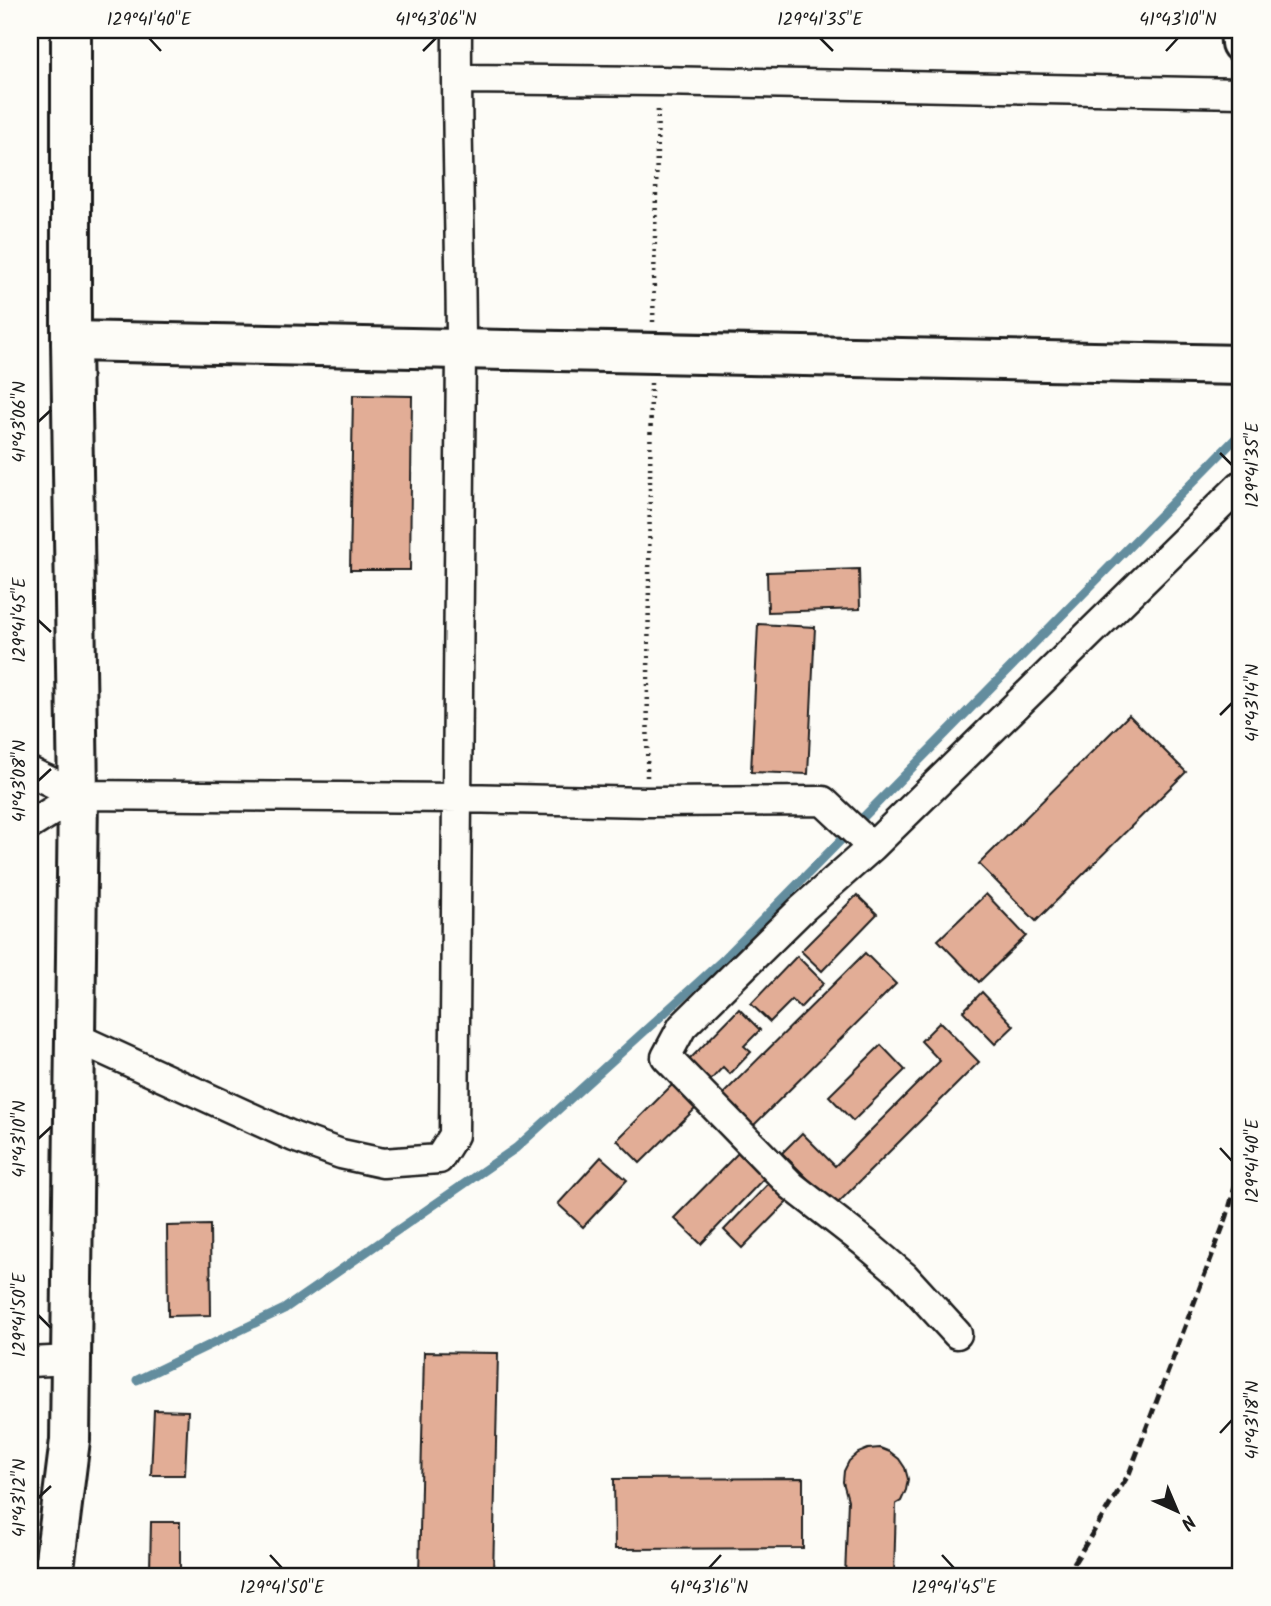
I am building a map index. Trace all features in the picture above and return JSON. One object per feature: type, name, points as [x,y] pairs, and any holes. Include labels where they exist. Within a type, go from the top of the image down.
[{"type":"main road","points":[[53,1576],[70,1440],[78,795],[71,341],[71,30]]},
{"type":"main road","points":[[1240,30],[1241,43]]},
{"type":"main road","points":[[71,341],[1241,365]]},
{"type":"street","points":[[75,1037],[294,1136],[341,1154],[383,1163],[439,1159],[454,1135],[461,349],[457,30]]},
{"type":"street","points":[[457,79],[1241,93]]},
{"type":"street","points":[[957,1334],[904,1276],[792,1185],[666,1057],[682,1027],[802,909],[872,847],[1241,485]]},
{"type":"street","points":[[30,772],[78,795],[647,802],[823,801],[872,847]]},
{"type":"street","points":[[30,825],[78,795]]},
{"type":"street","points":[[30,1362],[71,1360]]},
{"type":"path","points":[[647,802],[658,81]]},
{"type":"building","points":[[353,395],[412,396],[410,570],[350,570]]},
{"type":"building","points":[[859,569],[860,609],[768,612],[767,572]]},
{"type":"building","points":[[758,624],[815,627],[808,774],[751,772]]},
{"type":"building","points":[[1129,715],[1186,772],[1036,921],[979,864]]},
{"type":"building","points":[[986,894],[1026,936],[979,982],[938,940]]},
{"type":"building","points":[[857,895],[877,914],[822,971],[801,951]]},
{"type":"building","points":[[865,953],[896,984],[750,1129],[719,1098]]},
{"type":"building","points":[[797,956],[824,983],[800,1008],[792,1000],[770,1022],[751,1004]]},
{"type":"building","points":[[982,992],[1014,1026],[995,1044],[963,1011]]},
{"type":"building","points":[[739,1009],[760,1030],[744,1046],[751,1052],[730,1074],[723,1067],[707,1084],[686,1063]]},
{"type":"building","points":[[940,1022],[979,1062],[835,1206],[782,1153],[802,1133],[835,1166],[940,1061],[921,1041]]},
{"type":"building","points":[[881,1045],[905,1070],[853,1121],[829,1096]]},
{"type":"building","points":[[674,1083],[697,1107],[640,1163],[617,1140]]},
{"type":"building","points":[[742,1149],[768,1174],[701,1244],[674,1218]]},
{"type":"building","points":[[601,1157],[627,1180],[583,1227],[558,1204]]},
{"type":"building","points":[[771,1181],[790,1199],[742,1248],[724,1230]]},
{"type":"building","points":[[210,1225],[211,1315],[168,1316],[167,1226]]},
{"type":"building","points":[[424,1352],[498,1353],[493,1576],[419,1576]]},
{"type":"building","points":[[154,1410],[188,1411],[185,1475],[151,1475]]},
{"type":"building","points":[[880,1448],[899,1459],[908,1479],[901,1501],[896,1504],[894,1576],[845,1576],[848,1500],[843,1482],[844,1471],[849,1461],[858,1453]]},
{"type":"building","points":[[803,1478],[803,1548],[615,1549],[614,1479]]},
{"type":"building","points":[[151,1522],[180,1522],[180,1570],[150,1570]]},
{"type":"waterway","points":[[137,1380],[284,1309],[516,1148],[725,958],[1241,433]]},
{"type":"railway","points":[[1066,1576],[1129,1474],[1227,1216],[1241,1165]]}]
